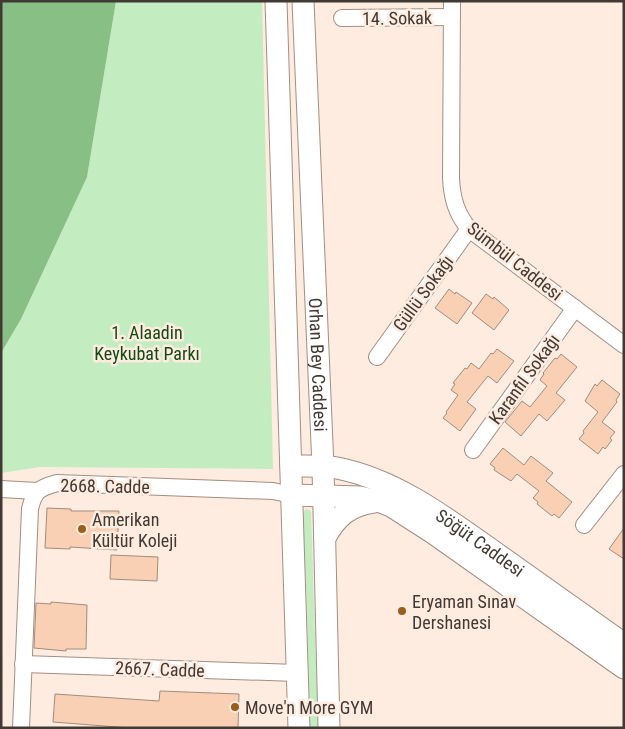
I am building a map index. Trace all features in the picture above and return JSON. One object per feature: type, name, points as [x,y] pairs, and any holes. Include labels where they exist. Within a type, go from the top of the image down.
[{"type":"main road","name":"Orhan Bey Caddesi","points":[[276,1],[299,728]]},
{"type":"main road","name":"Orhan Bey Caddesi","points":[[304,1],[324,496],[329,728]]},
{"type":"main road","name":"Söğüt Caddesi","points":[[292,466],[335,467],[391,486],[412,497],[476,539],[624,644]]},
{"type":"main road","name":"Söğüt Caddesi","points":[[292,495],[360,497],[391,506],[426,528],[624,668]]},
{"type":"main road","points":[[325,538],[331,526],[349,509],[362,503],[378,501]]},
{"type":"street","name":"14. Sokak","points":[[342,18],[452,9]]},
{"type":"street","name":"Sümbül Caddesi","points":[[452,9],[452,193],[455,206],[461,218],[469,229],[624,346]]},
{"type":"street","name":"Güllü Sokağı","points":[[377,357],[469,229]]},
{"type":"street","name":"Karanfil Sokağı","points":[[473,450],[575,308]]},
{"type":"street","points":[[584,525],[624,474]]},
{"type":"street","name":"2668. Cadde","points":[[21,728],[30,510],[32,498],[37,491],[44,486],[57,483],[273,491],[292,495]]},
{"type":"street","points":[[1,489],[37,491]]},
{"type":"street","name":"2667. Cadde","points":[[23,664],[297,673]]},
{"type":"green space","points":[[1,1],[116,1],[87,177],[21,319],[1,353]]},
{"type":"green space","name":"1. Alaadin Keykubat Parkı","points":[[116,1],[262,1],[273,469],[40,467],[1,473],[1,353],[21,319],[87,177]]},
{"type":"green space","points":[[306,509],[311,511],[318,728],[310,728],[303,513]]},
{"type":"building","points":[[449,289],[472,303],[457,324],[435,308]]},
{"type":"building","points":[[486,294],[493,299],[494,297],[509,310],[494,330],[472,313]]},
{"type":"building","points":[[497,349],[514,361],[497,383],[488,376],[467,402],[476,409],[460,431],[443,418],[458,395],[451,390],[455,384],[453,383],[471,363],[479,369],[491,353],[493,354]]},
{"type":"building","points":[[561,354],[577,367],[556,393],[565,400],[547,421],[539,414],[521,436],[505,422],[522,401],[530,407],[547,386],[540,380],[543,373],[555,358],[557,359]]},
{"type":"building","points":[[602,380],[620,394],[616,400],[617,402],[602,422],[615,432],[610,438],[612,440],[598,454],[579,439],[598,412],[585,401],[595,384],[597,386]]},
{"type":"building","points":[[503,448],[524,465],[531,456],[553,473],[546,481],[572,502],[559,518],[554,514],[552,516],[537,504],[538,502],[533,498],[539,491],[517,474],[511,481],[494,470],[495,468],[490,464]]},
{"type":"building","name":"Amerikan Kültür Koleji","points":[[47,508],[71,509],[71,511],[119,511],[117,550],[70,547],[70,549],[45,548]]},
{"type":"building","points":[[624,528],[624,559],[609,549]]},
{"type":"building","points":[[111,555],[158,557],[157,581],[110,579]]},
{"type":"building","points":[[51,602],[87,605],[86,649],[66,649],[66,651],[34,648],[36,603],[51,604]]},
{"type":"building","points":[[160,691],[239,694],[238,728],[130,728],[53,722],[55,694],[159,701]]},
{"type":"place","name":"Amerikan Kültür Koleji","points":[[82,529]]},
{"type":"place","name":"Eryaman Sınav Dershanesi","points":[[402,611]]},
{"type":"place","name":"Move'n More GYM","points":[[235,707]]}]
